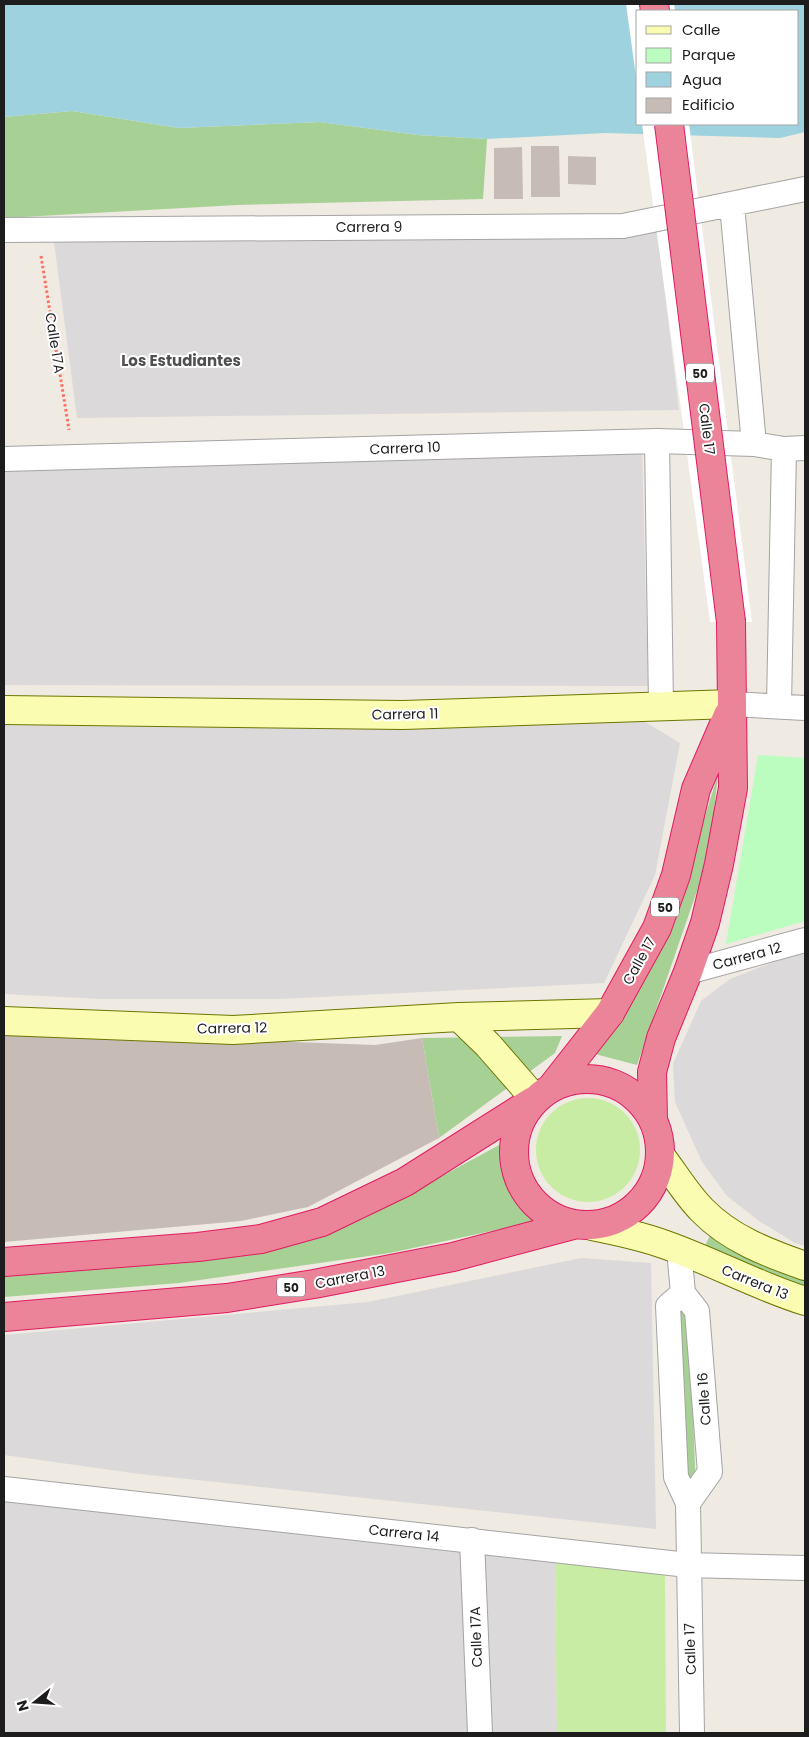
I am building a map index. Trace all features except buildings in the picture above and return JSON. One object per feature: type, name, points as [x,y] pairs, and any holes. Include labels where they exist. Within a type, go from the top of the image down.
[{"type":"highway","name":"Calle 17","points":[[653,1120],[652,1072],[654,1063],[661,1038],[688,972],[705,923],[720,864],[733,788],[731,622],[669,125]]},
{"type":"highway","name":"Calle 17","points":[[540,1096],[610,1013],[656,928],[676,875],[696,789],[732,704]]},
{"type":"highway","name":"50","points":[[4,1262],[198,1247],[261,1238],[322,1222],[405,1182],[465,1146],[540,1096],[574,1079],[598,1079],[620,1087],[639,1101],[653,1120],[659,1137],[660,1155],[656,1176],[646,1195],[632,1211],[613,1222],[582,1226],[549,1216],[529,1198],[516,1175],[513,1149],[518,1124],[540,1096]]},
{"type":"highway","name":"Carrera 13","points":[[4,1317],[227,1298],[314,1284],[453,1257],[582,1226]]},
{"type":"street","name":"Carrera 9","points":[[4,230],[623,226],[805,190]]},
{"type":"street","points":[[732,205],[754,444]]},
{"type":"street","points":[[657,441],[662,706]]},
{"type":"street","name":"Carrera 10","points":[[4,459],[657,441],[754,444],[795,448]]},
{"type":"street","points":[[779,706],[795,448]]},
{"type":"street","name":"Carrera 11","points":[[4,710],[403,716],[732,704],[805,708]]},
{"type":"street","name":"Carrera 12","points":[[688,972],[805,940]]},
{"type":"street","name":"Carrera 12","points":[[4,1021],[233,1030],[459,1017],[610,1013]]},
{"type":"street","points":[[459,1017],[540,1096]]},
{"type":"street","points":[[660,1155],[702,1210],[729,1233],[766,1253],[805,1266]]},
{"type":"street","name":"Carrera 13","points":[[582,1226],[635,1234],[679,1250],[760,1286],[805,1302]]},
{"type":"street","points":[[679,1250],[683,1294],[668,1306],[676,1477],[688,1503],[688,1565]]},
{"type":"street","name":"Calle 16","points":[[683,1294],[697,1311],[710,1472],[688,1503]]},
{"type":"street","name":"Carrera 14","points":[[4,1489],[688,1565],[805,1568]]},
{"type":"street","name":"Calle 17A","points":[[472,1540],[480,1733]]},
{"type":"street","name":"Calle 17","points":[[688,1565],[692,1733]]},
{"type":"path","name":"Calle 17A","points":[[37,229],[73,458]]},
{"type":"shaded area","points":[[657,228],[679,410],[77,418],[54,242]]},
{"type":"shaded area","points":[[642,446],[648,686],[4,685],[4,462]]},
{"type":"shaded area","points":[[4,717],[637,717],[680,743],[655,875],[604,983],[279,999],[102,999],[4,994]]},
{"type":"shaded area","points":[[805,953],[805,1246],[795,1243],[759,1221],[727,1196],[702,1162],[675,1102],[673,1064],[701,1001],[730,979],[774,962]]},
{"type":"shaded area","points":[[581,1258],[651,1263],[656,1529],[140,1474],[4,1455],[4,1335],[368,1302]]},
{"type":"shaded area","points":[[4,1497],[555,1561],[557,1733],[4,1733]]},
{"type":"green space","points":[[72,111],[179,128],[320,122],[418,135],[487,139],[483,199],[237,205],[4,218],[4,117]]},
{"type":"green space","points":[[758,755],[805,758],[805,921],[726,944]]},
{"type":"green space","points":[[718,774],[709,856],[637,1065],[595,1054],[680,898]]},
{"type":"green space","points":[[562,1036],[555,1053],[439,1138],[422,1038]]},
{"type":"green space","points":[[588,1098],[608,1102],[625,1113],[636,1130],[640,1150],[636,1170],[625,1187],[608,1198],[588,1202],[568,1198],[551,1187],[540,1170],[536,1150],[540,1130],[551,1113],[568,1102]]},
{"type":"green space","points":[[501,1144],[508,1178],[521,1202],[537,1221],[390,1253],[179,1283],[4,1297],[4,1274],[255,1249],[363,1219]]},
{"type":"green space","points":[[712,1231],[805,1274],[805,1287],[705,1246]]},
{"type":"green space","points":[[677,1264],[687,1266],[698,1541],[683,1540]]},
{"type":"green space","points":[[555,1561],[665,1575],[666,1733],[557,1733]]},
{"type":"water","points":[[4,4],[805,4],[805,132],[780,138],[605,133],[487,139],[418,135],[320,122],[179,128],[72,111],[4,117]]},
{"type":"pier","points":[[626,4],[674,4],[675,10],[636,10],[636,76]]},
{"type":"pier","points":[[642,125],[689,125],[752,622],[710,622]]},
{"type":"district","name":"Los Estudiantes","points":[[181,360]]}]
